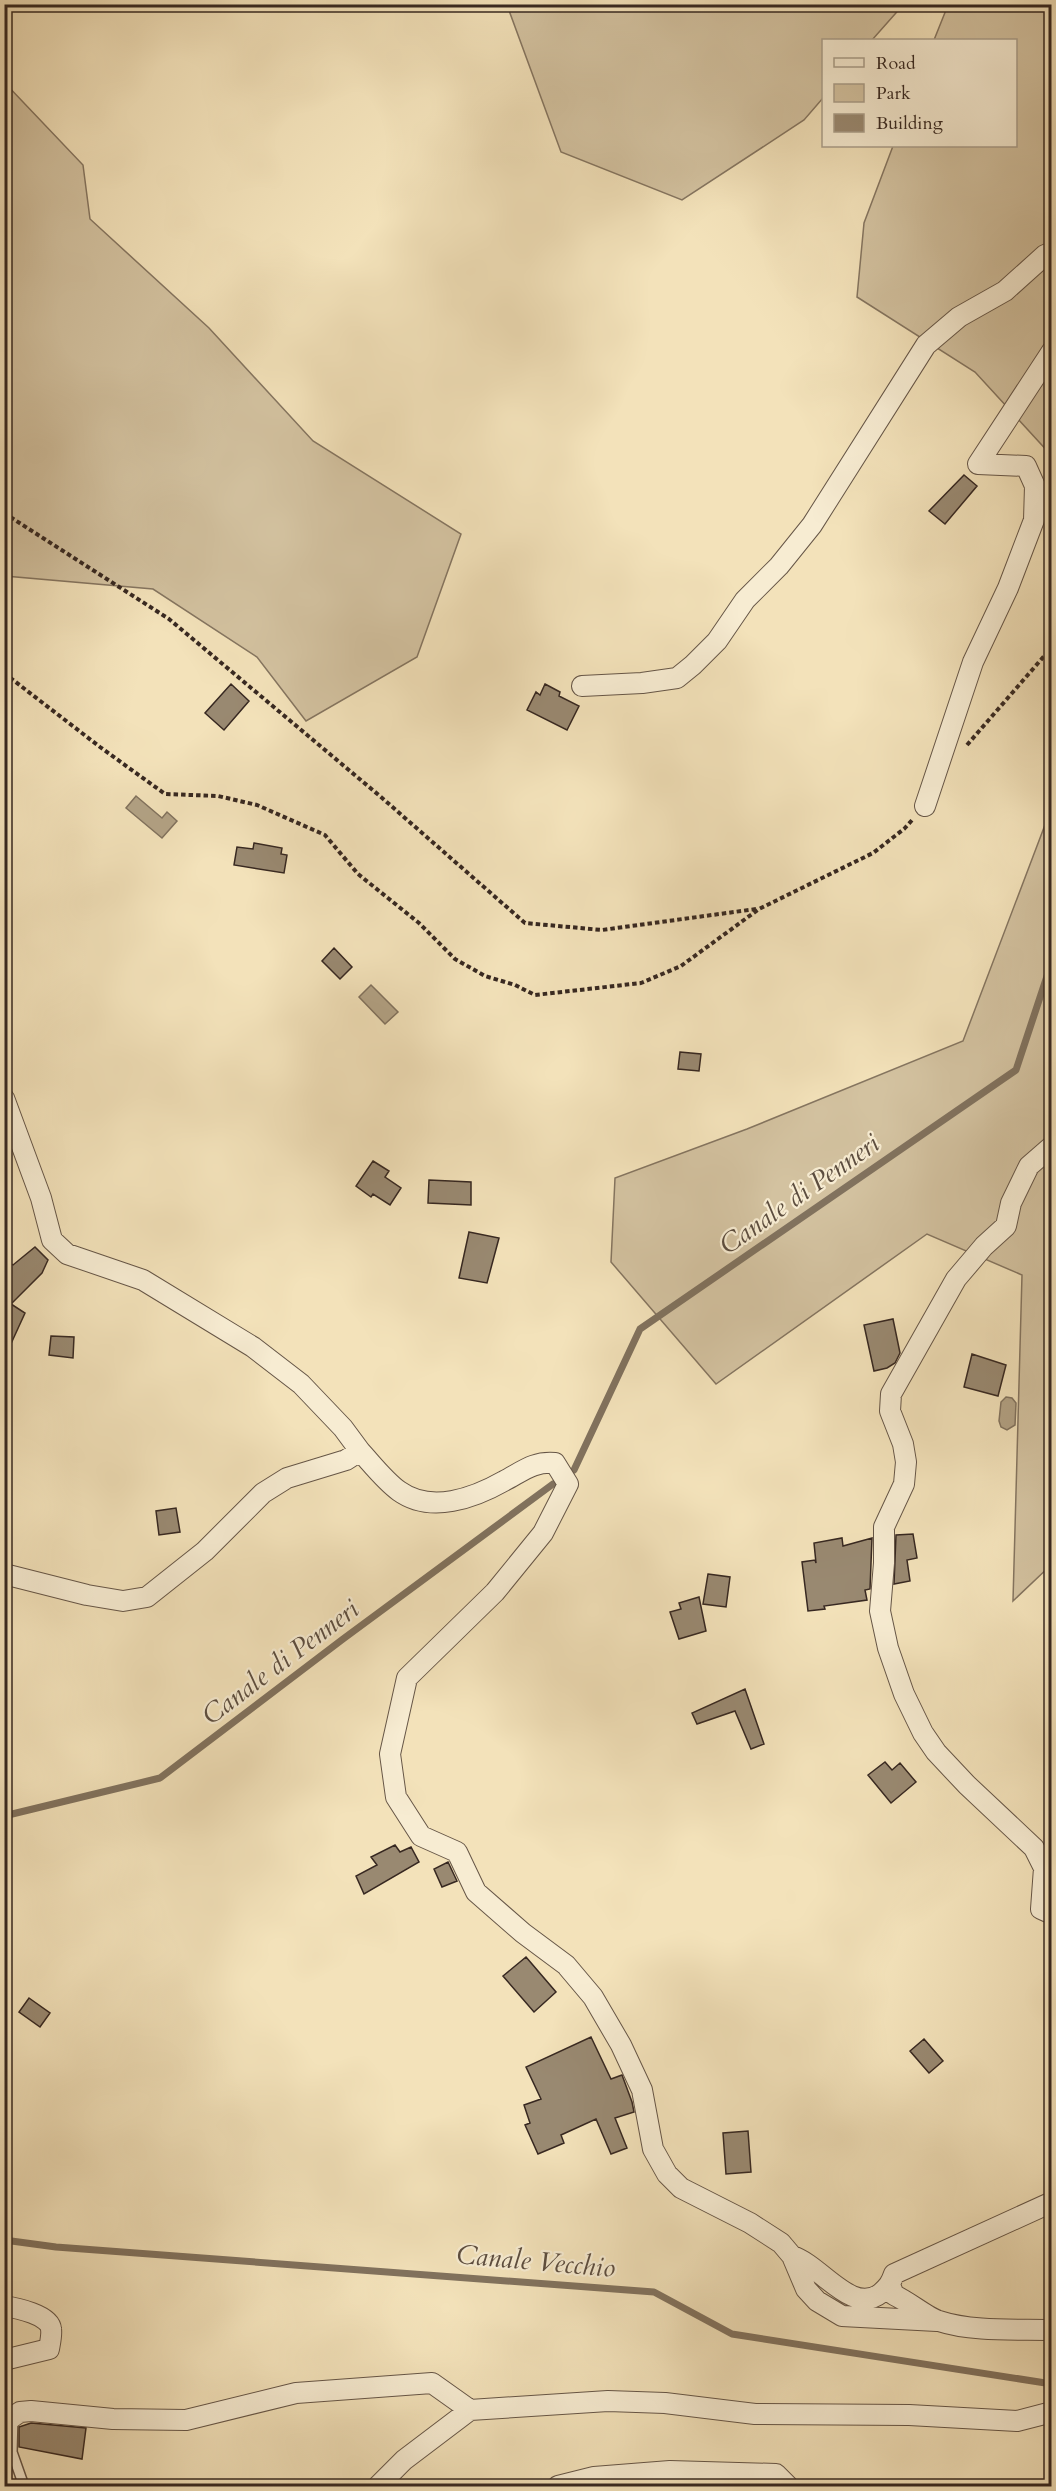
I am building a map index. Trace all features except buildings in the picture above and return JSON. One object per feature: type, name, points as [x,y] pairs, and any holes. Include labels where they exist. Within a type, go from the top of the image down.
[{"type":"street","points":[[582,686],[642,683],[677,678],[693,665],[717,641],[745,600],[779,566],[812,525],[926,345],[959,317],[1005,291],[1045,255],[1052,252]]},
{"type":"street","points":[[925,806],[974,662],[1008,588],[1034,520],[1035,486],[1026,466],[978,464],[1052,351]]},
{"type":"street","points":[[4,1098],[41,1198],[52,1240],[67,1254],[143,1280],[254,1347],[301,1384],[343,1428],[360,1451],[400,1491],[422,1501],[458,1501],[482,1493],[539,1462],[555,1463],[568,1484],[543,1533],[509,1575],[406,1678],[390,1754],[396,1797],[421,1836],[457,1852],[476,1892],[523,1933],[566,1965],[593,1997],[621,2045],[642,2090],[653,2149],[666,2174],[681,2188],[750,2223],[781,2243],[792,2256],[806,2289],[817,2301],[842,2316],[1052,2330]]},
{"type":"street","points":[[1052,1146],[1029,1166],[1011,1203],[1006,1227],[984,1246],[956,1279],[891,1394],[890,1411],[903,1444],[906,1462],[904,1484],[884,1527],[880,1611],[888,1648],[904,1694],[923,1733],[936,1752],[967,1785],[1034,1848],[1044,1868],[1041,1909],[1052,1914]]},
{"type":"street","points":[[4,1574],[87,1595],[123,1601],[147,1597],[205,1551],[262,1493],[287,1478],[346,1460],[360,1451]]},
{"type":"street","points":[[792,2256],[803,2259],[826,2276],[842,2292],[859,2300],[872,2300],[890,2285],[894,2274],[1052,2202]]},
{"type":"street","points":[[890,2285],[894,2295],[912,2303],[937,2321]]},
{"type":"street","points":[[4,2306],[18,2308],[48,2320],[51,2327],[49,2349],[4,2360]]},
{"type":"street","points":[[9,2420],[20,2412],[31,2411],[113,2419],[186,2420],[296,2393],[432,2383],[470,2410]]},
{"type":"street","points":[[378,2487],[404,2460],[470,2410],[608,2401],[665,2403],[755,2414],[909,2415],[1017,2421],[1052,2412]]},
{"type":"street","points":[[558,2487],[594,2477],[670,2471],[776,2474],[788,2487]]},
{"type":"lane","points":[[9,2420],[12,2452],[24,2487]]},
{"type":"path","points":[[4,513],[169,619],[381,797],[525,923],[602,930],[759,909]]},
{"type":"path","points":[[963,752],[1052,647]]},
{"type":"path","points":[[4,673],[165,794],[218,796],[247,803],[325,835],[358,874],[418,923],[455,959],[485,976],[536,995],[641,983],[681,966],[759,909],[873,854],[904,829],[925,806]]},
{"type":"green space","points":[[507,4],[903,5],[873,39],[822,39],[822,99],[804,120],[682,200],[561,152]]},
{"type":"green space","points":[[948,5],[1051,5],[1051,455],[975,372],[857,297],[864,223],[893,147],[1017,147],[1017,39],[934,39]]},
{"type":"green space","points":[[4,82],[83,165],[90,219],[209,328],[313,441],[461,534],[417,657],[306,721],[257,657],[153,589],[5,576]]},
{"type":"green space","points":[[1051,547],[1051,607],[1047,585]]},
{"type":"green space","points":[[1051,809],[1051,1565],[1013,1601],[1022,1275],[927,1234],[716,1384],[611,1262],[615,1178],[747,1129],[963,1041]]},
{"type":"shaded area","points":[[136,796],[162,818],[167,812],[177,821],[162,838],[126,808]]},
{"type":"shaded area","points":[[371,985],[398,1012],[385,1024],[359,997]]},
{"type":"shaded area","points":[[1006,1397],[1012,1398],[1016,1403],[1015,1425],[1007,1430],[1001,1427],[999,1421],[1001,1402]]},
{"type":"waterway","name":"Canale di Penneri","points":[[574,1470],[640,1329],[1016,1070],[1052,961]]},
{"type":"waterway","name":"Canale di Penneri","points":[[4,1816],[160,1778],[553,1484]]},
{"type":"waterway","name":"Canale Vecchio","points":[[4,2240],[56,2247],[654,2292],[732,2334],[1052,2384]]}]
